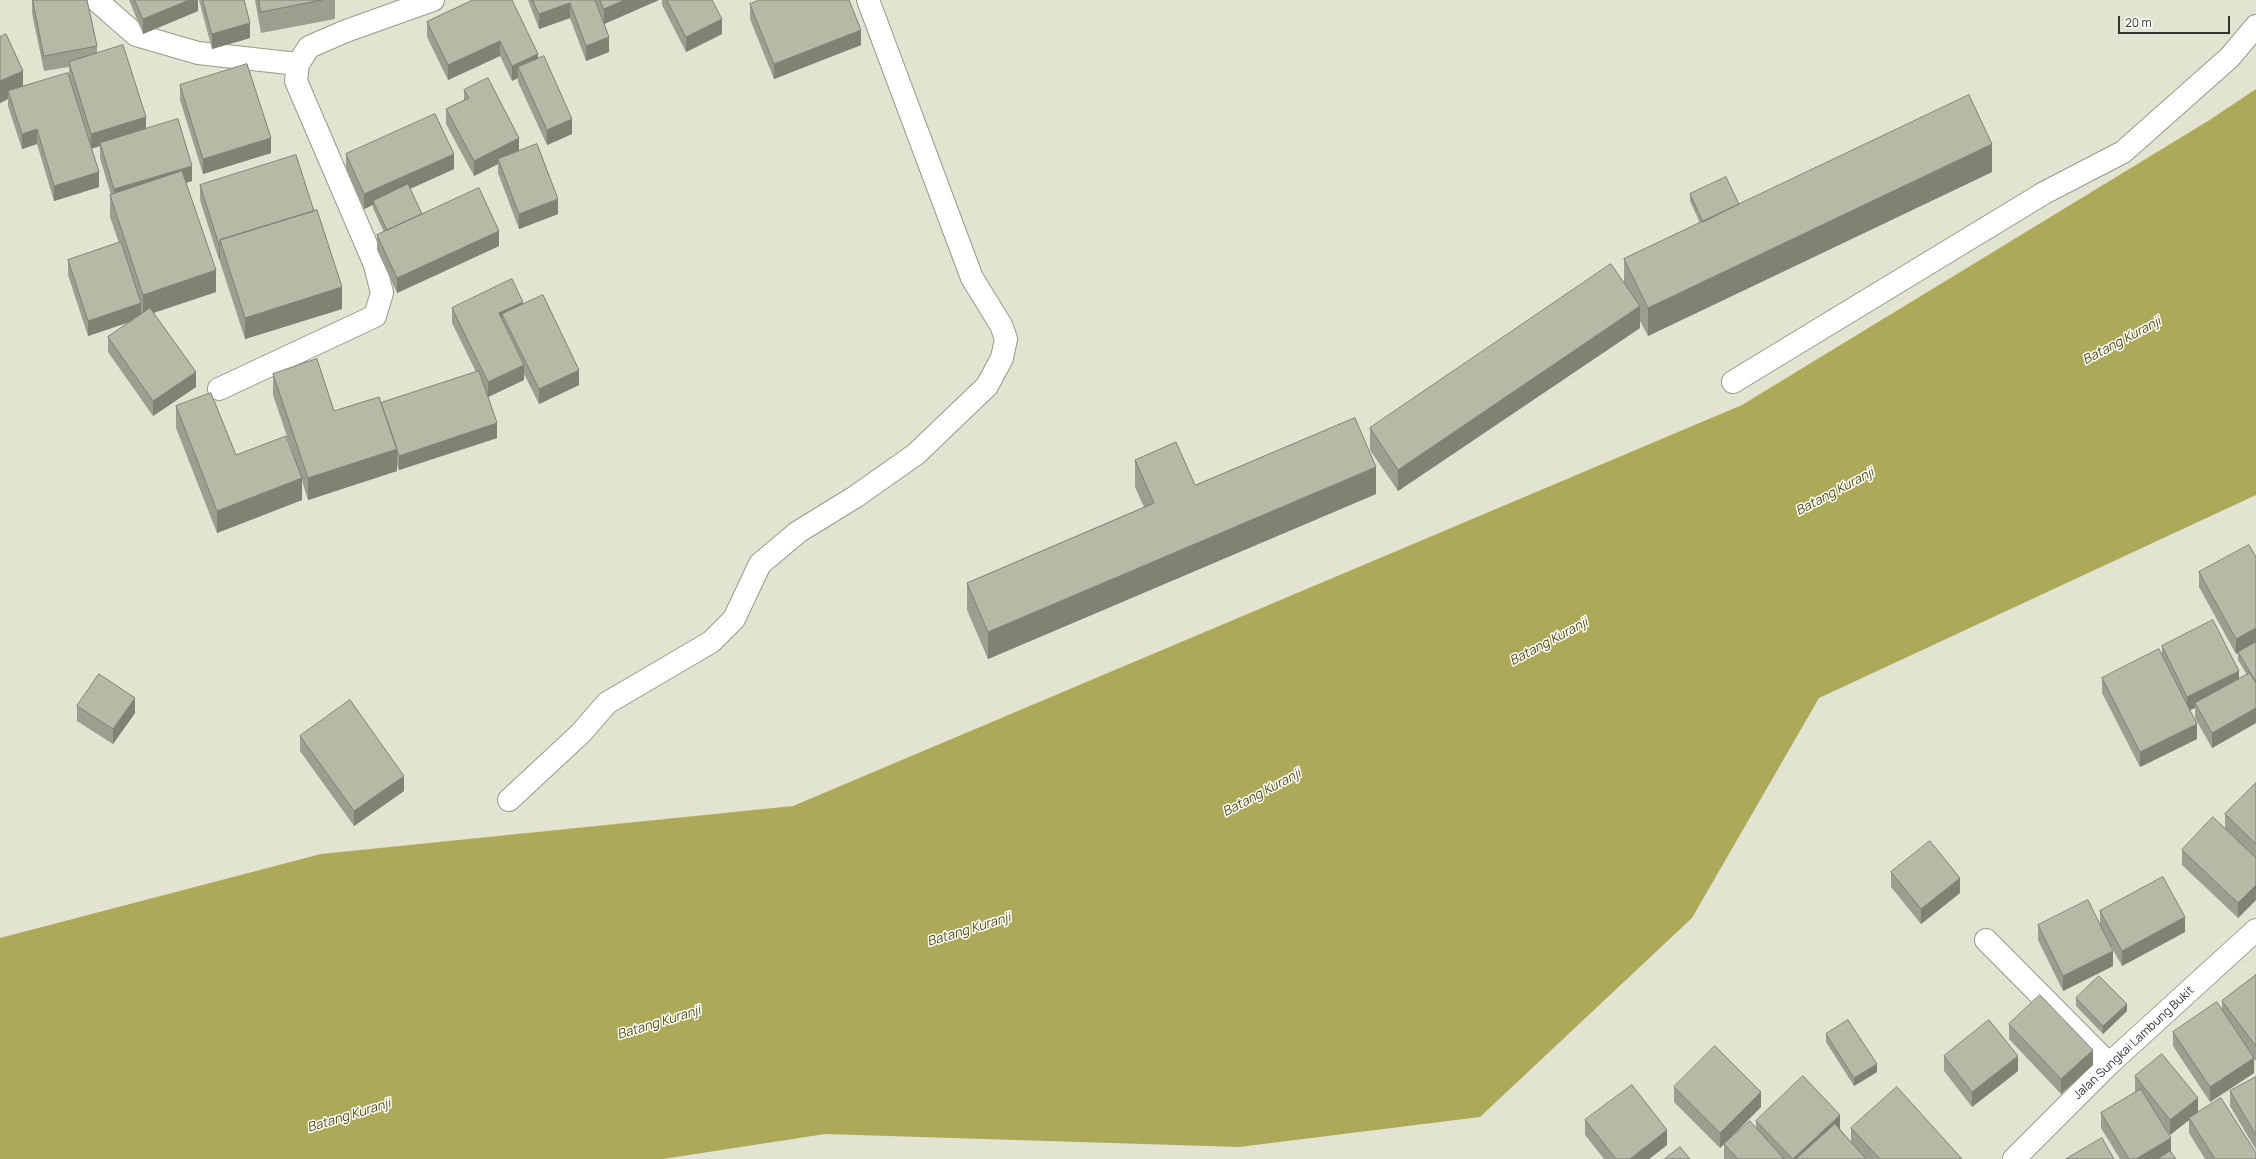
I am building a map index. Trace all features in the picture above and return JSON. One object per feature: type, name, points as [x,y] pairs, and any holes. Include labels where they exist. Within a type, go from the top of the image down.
[{"type":"street","points":[[96,0],[136,35],[198,53],[298,64]]},
{"type":"street","points":[[219,389],[375,316],[382,293],[375,265],[296,81],[298,64],[309,47],[346,31],[433,0]]},
{"type":"street","points":[[509,800],[581,733],[606,703],[711,642],[734,619],[760,564],[798,532],[856,497],[916,454],[987,386],[1002,358],[1006,339],[972,278],[868,0]]},
{"type":"street","points":[[1734,382],[2044,193],[2123,152],[2230,56],[2256,26]]},
{"type":"street","name":"Jalan Sungkai Lambung Bukit","points":[[2014,1159],[2109,1064],[2256,930]]},
{"type":"street","points":[[1986,940],[2109,1064]]},
{"type":"water","name":"Batang Kuranji","points":[[2256,89],[2256,495],[1819,698],[1692,918],[1480,1117],[1239,1147],[825,1134],[663,1159],[0,1159],[0,938],[321,854],[793,806],[1742,405],[2208,121]]},
{"type":"building","points":[[33,0],[87,0],[97,46],[44,56]]},
{"type":"building","points":[[135,0],[189,0],[143,19]]},
{"type":"building","points":[[203,0],[244,0],[250,23],[212,34]]},
{"type":"building","points":[[259,0],[322,0],[261,12]]},
{"type":"building","points":[[473,0],[512,0],[538,54],[512,66],[500,41],[448,65],[427,22]]},
{"type":"building","points":[[533,0],[595,0],[609,37],[586,46],[570,3],[539,14]]},
{"type":"building","points":[[600,0],[625,0],[604,9]]},
{"type":"building","points":[[667,0],[712,0],[722,19],[686,37]]},
{"type":"building","points":[[760,0],[849,0],[861,30],[774,64],[750,4]]},
{"type":"building","points":[[6,34],[23,71],[0,81],[0,37]]},
{"type":"building","points":[[123,45],[146,117],[91,134],[69,62]]},
{"type":"building","points":[[544,56],[572,119],[547,130],[518,67]]},
{"type":"building","points":[[247,64],[271,138],[203,159],[180,85]]},
{"type":"building","points":[[68,73],[99,172],[54,186],[37,129],[22,134],[8,91]]},
{"type":"building","points":[[488,78],[519,138],[474,161],[446,109],[469,98],[464,90]]},
{"type":"building","points":[[1969,95],[1992,144],[1648,308],[1624,259]]},
{"type":"building","points":[[435,114],[454,154],[364,194],[346,154]]},
{"type":"building","points":[[178,119],[192,166],[114,189],[100,143]]},
{"type":"building","points":[[537,144],[558,199],[519,214],[498,159]]},
{"type":"building","points":[[296,155],[314,211],[220,240],[219,245],[200,185]]},
{"type":"building","points":[[182,171],[216,270],[143,295],[110,195]]},
{"type":"building","points":[[1726,177],[1739,204],[1703,222],[1690,194]]},
{"type":"building","points":[[408,184],[422,214],[387,230],[373,201]]},
{"type":"building","points":[[479,188],[499,231],[397,278],[377,235]]},
{"type":"building","points":[[317,210],[342,287],[245,318],[220,240]]},
{"type":"building","points":[[121,242],[141,303],[88,321],[68,260]]},
{"type":"building","points":[[1611,264],[1640,306],[1398,470],[1370,428]]},
{"type":"building","points":[[512,279],[523,302],[499,313],[524,365],[488,382],[452,308]]},
{"type":"building","points":[[543,295],[579,370],[539,389],[502,314]]},
{"type":"building","points":[[150,308],[196,372],[153,401],[108,337]]},
{"type":"building","points":[[317,359],[334,411],[379,397],[397,449],[308,478],[273,374]]},
{"type":"building","points":[[479,371],[497,423],[399,456],[381,403]]},
{"type":"building","points":[[211,393],[236,455],[286,436],[302,478],[217,511],[176,406]]},
{"type":"building","points":[[1355,418],[1376,467],[988,632],[967,583],[1154,503],[1135,460],[1176,442],[1195,485]]},
{"type":"building","points":[[2249,545],[2256,557],[2256,628],[2236,639],[2199,572]]},
{"type":"building","points":[[2213,620],[2239,671],[2187,697],[2162,646]]},
{"type":"building","points":[[2256,642],[2256,682],[2238,652]]},
{"type":"building","points":[[2159,649],[2197,724],[2140,752],[2102,678]]},
{"type":"building","points":[[2250,673],[2256,683],[2256,708],[2212,733],[2195,703]]},
{"type":"building","points":[[99,674],[135,698],[113,729],[77,706]]},
{"type":"building","points":[[350,700],[404,776],[354,811],[300,736]]},
{"type":"building","points":[[2256,783],[2256,844],[2225,814]]},
{"type":"building","points":[[2213,817],[2256,858],[2256,885],[2238,903],[2182,850]]},
{"type":"building","points":[[1930,841],[1960,878],[1921,909],[1891,872]]},
{"type":"building","points":[[2163,877],[2185,917],[2122,951],[2100,911]]},
{"type":"building","points":[[2088,900],[2113,951],[2063,976],[2038,925]]},
{"type":"building","points":[[2256,975],[2256,1046],[2222,1001]]},
{"type":"building","points":[[2099,976],[2127,1004],[2103,1026],[2076,998]]},
{"type":"building","points":[[2040,995],[2093,1050],[2061,1079],[2009,1024]]},
{"type":"building","points":[[2217,1002],[2254,1058],[2210,1087],[2173,1032]]},
{"type":"building","points":[[1848,1020],[1877,1064],[1854,1078],[1826,1034]]},
{"type":"building","points":[[1989,1020],[2018,1056],[1972,1092],[1944,1056]]},
{"type":"building","points":[[1715,1046],[1761,1092],[1720,1133],[1674,1087]]},
{"type":"building","points":[[2162,1054],[2198,1098],[2170,1120],[2135,1076]]},
{"type":"building","points":[[1803,1076],[1840,1115],[1793,1159],[1756,1121]]},
{"type":"building","points":[[2256,1077],[2256,1135],[2230,1091]]},
{"type":"building","points":[[1632,1085],[1667,1130],[1630,1159],[1616,1159],[1585,1120]]},
{"type":"building","points":[[1897,1087],[1962,1159],[1880,1159],[1851,1128]]},
{"type":"building","points":[[2141,1089],[2171,1138],[2136,1159],[2129,1159],[2101,1113]]},
{"type":"building","points":[[2221,1098],[2256,1153],[2256,1159],[2215,1159],[2189,1118]]},
{"type":"building","points":[[1750,1121],[1784,1159],[1738,1159],[1724,1144]]},
{"type":"building","points":[[1835,1124],[1866,1159],[1796,1159]]},
{"type":"building","points":[[2102,1138],[2114,1159],[2066,1159]]},
{"type":"building","points":[[1680,1147],[1690,1159],[1665,1159]]},
{"type":"building","points":[[2170,1151],[2176,1159],[2158,1159]]}]
